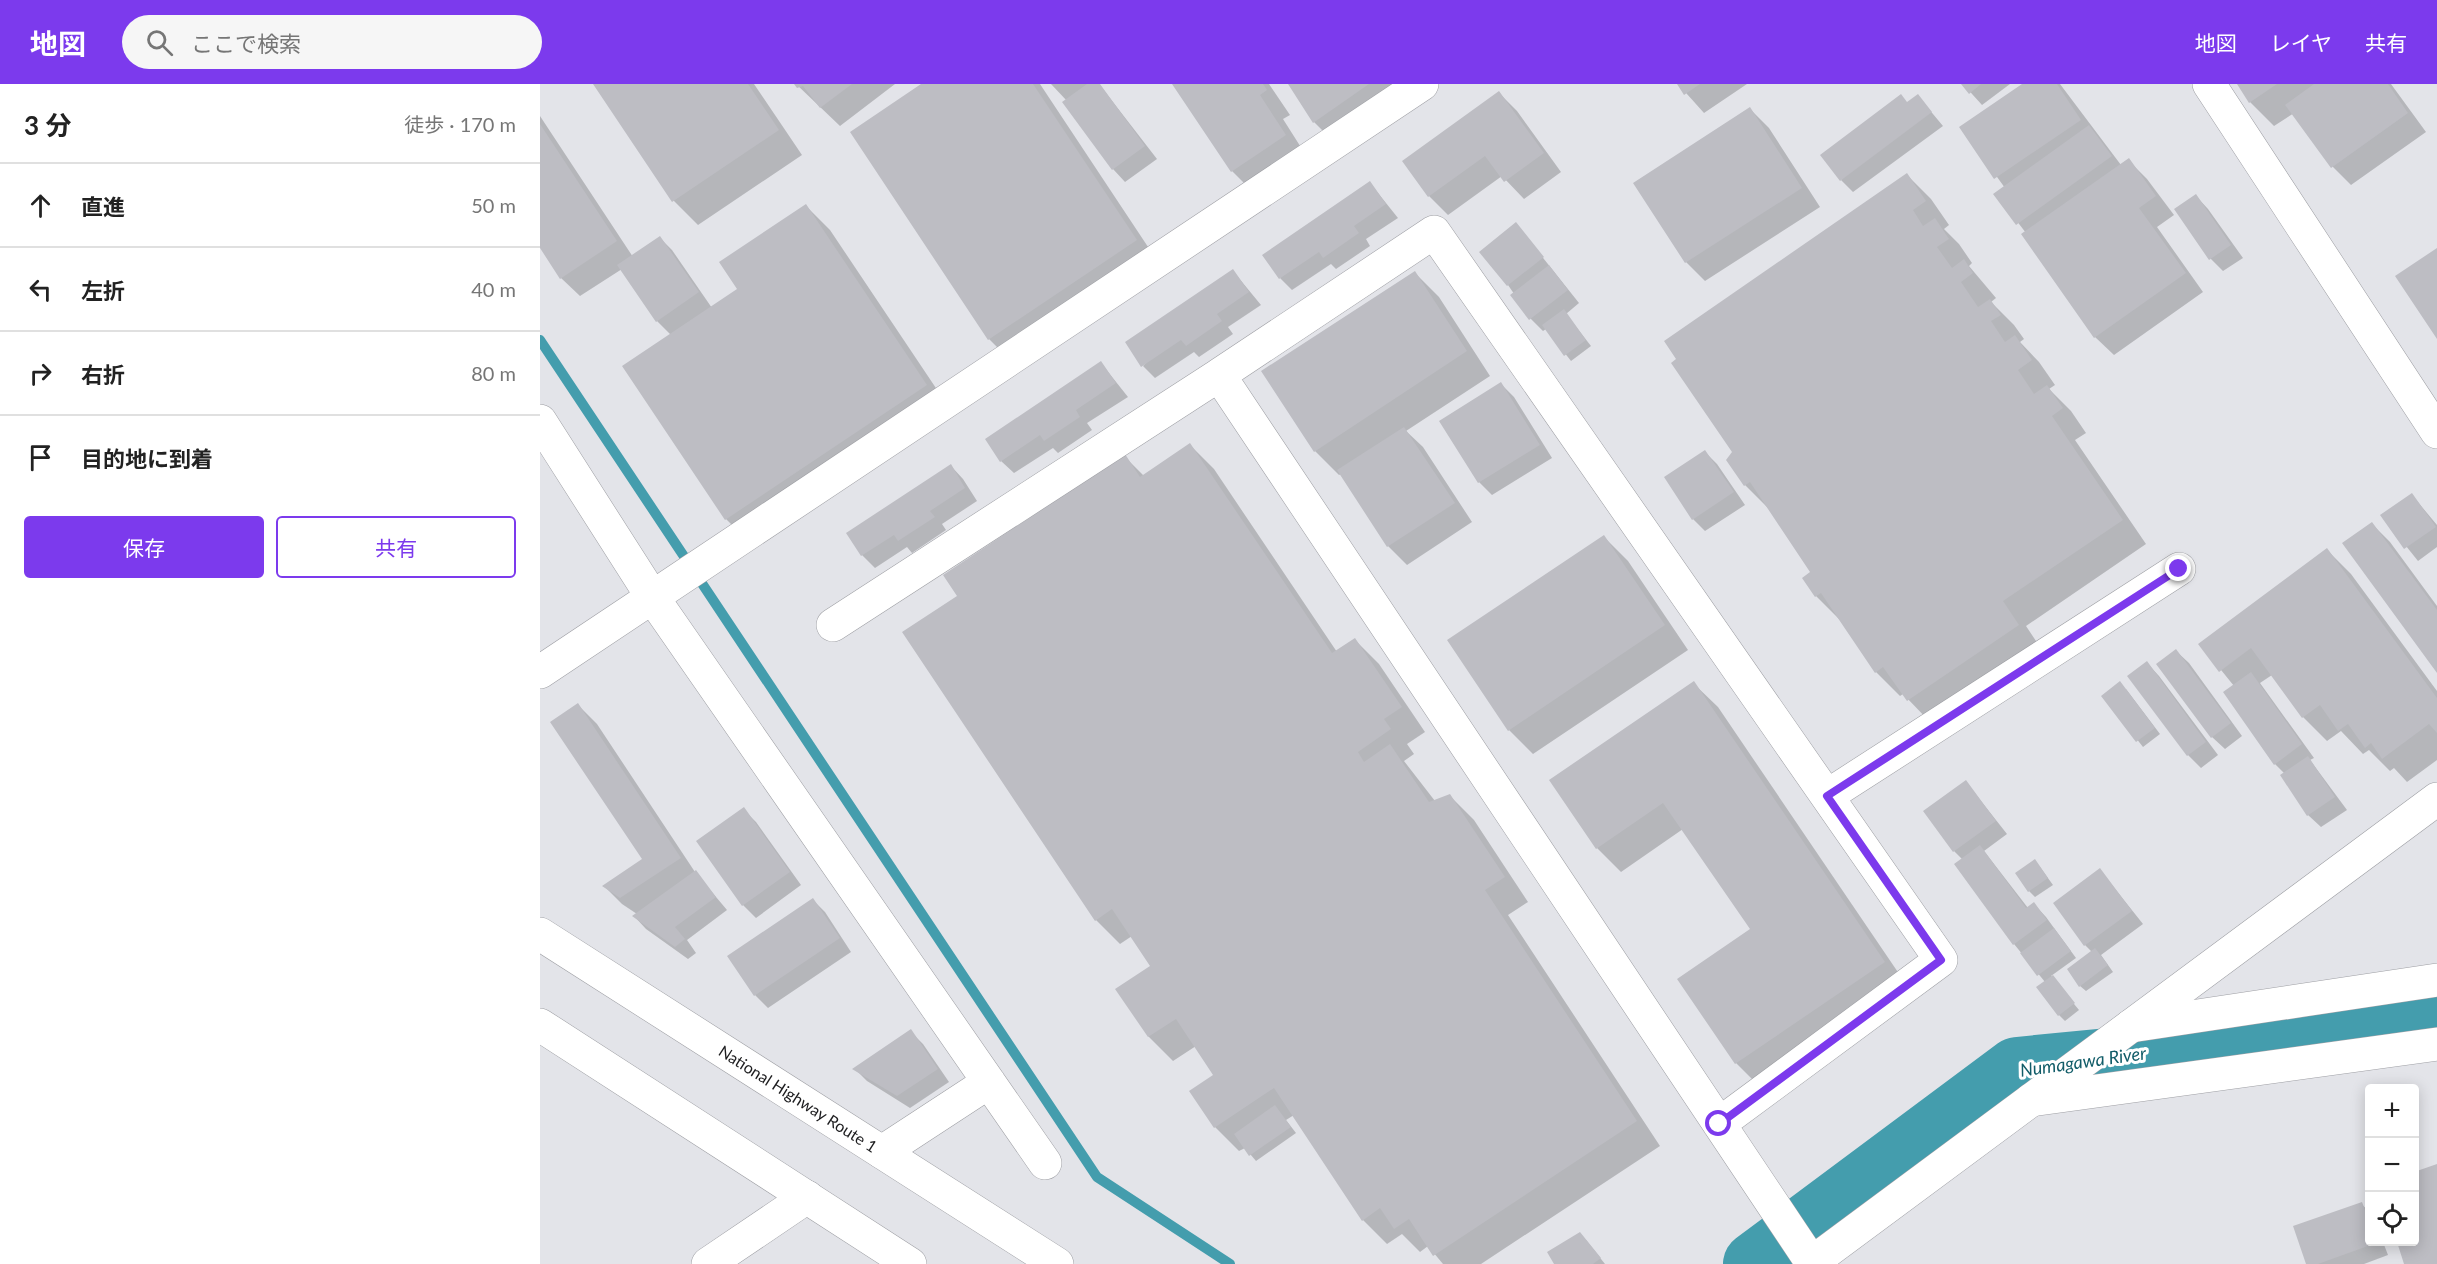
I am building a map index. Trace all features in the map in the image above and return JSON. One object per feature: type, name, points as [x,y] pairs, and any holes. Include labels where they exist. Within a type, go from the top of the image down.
[{"type":"main road","points":[[540,672],[1422,84]]},
{"type":"main road","points":[[2209,84],[2437,432]]},
{"type":"main road","points":[[833,625],[1219,375],[1434,232],[1941,960],[1719,1124]]},
{"type":"main road","points":[[1219,375],[1811,1263],[2437,799]]},
{"type":"main road","points":[[540,421],[653,598],[1045,1163]]},
{"type":"main road","points":[[1827,796],[2179,569]]},
{"type":"main road","name":"National Highway Route 1","points":[[540,934],[1056,1264]]},
{"type":"main road","points":[[2126,1030],[2437,980]]},
{"type":"main road","points":[[540,1025],[910,1264]]},
{"type":"main road","points":[[2041,1093],[2437,1044]]},
{"type":"main road","points":[[882,1152],[989,1082]]},
{"type":"main road","points":[[708,1264],[807,1197]]},
{"type":"building","points":[[593,84],[748,84],[779,130],[672,202]]},
{"type":"building","points":[[794,84],[852,84],[820,108],[803,86],[797,88]]},
{"type":"building","points":[[921,84],[1033,84],[1137,240],[988,340],[850,132]]},
{"type":"building","points":[[1087,84],[1100,84],[1145,146],[1112,170],[1062,102]]},
{"type":"building","points":[[1172,84],[1263,84],[1267,90],[1260,95],[1286,135],[1231,172]]},
{"type":"building","points":[[1288,84],[1369,84],[1313,123]]},
{"type":"building","points":[[1677,84],[1700,84],[1684,95]]},
{"type":"building","points":[[1961,84],[1981,84],[1969,94]]},
{"type":"building","points":[[2022,84],[2057,84],[2081,120],[1994,179],[1959,127]]},
{"type":"building","points":[[2237,84],[2277,84],[2249,103]]},
{"type":"building","points":[[2314,84],[2388,84],[2408,113],[2331,168],[2285,105]]},
{"type":"building","points":[[1499,91],[1544,153],[1504,182],[1485,156],[1428,197],[1402,161]]},
{"type":"building","points":[[1901,94],[1907,102],[1918,94],[1932,112],[1840,181],[1820,155]]},
{"type":"building","points":[[1750,107],[1802,188],[1685,263],[1633,183]]},
{"type":"building","points":[[540,124],[617,241],[560,279],[540,248]]},
{"type":"building","points":[[2089,125],[2112,156],[2016,225],[1993,194]]},
{"type":"building","points":[[2129,158],[2156,196],[2139,208],[2186,273],[2094,338],[2021,234]]},
{"type":"building","points":[[1907,173],[1926,201],[1913,210],[1923,226],[1935,218],[1949,239],[1937,247],[1952,268],[1964,259],[1973,273],[1961,282],[1978,307],[1990,299],[2001,315],[1991,321],[2005,342],[2015,335],[2032,360],[2018,370],[2034,394],[2047,385],[2063,408],[2052,416],[2123,520],[2003,601],[2019,625],[1907,701],[1883,667],[1875,673],[1821,593],[1815,597],[1802,578],[1810,572],[1750,482],[1744,486],[1726,460],[1732,452],[1671,363],[1676,359],[1664,341]]},
{"type":"building","points":[[1370,181],[1386,204],[1354,226],[1359,233],[1323,258],[1319,252],[1279,279],[1262,255]]},
{"type":"building","points":[[2196,194],[2231,245],[2209,260],[2174,209]]},
{"type":"building","points":[[806,204],[927,385],[725,520],[622,366],[737,289],[719,262]]},
{"type":"building","points":[[1516,222],[1544,257],[1507,286],[1479,252]]},
{"type":"building","points":[[660,236],[699,292],[656,322],[617,265]]},
{"type":"building","points":[[2437,248],[2437,339],[2395,276]]},
{"type":"building","points":[[1549,265],[1568,290],[1529,320],[1510,295]]},
{"type":"building","points":[[1233,269],[1249,292],[1217,314],[1222,321],[1186,346],[1181,340],[1141,367],[1125,342]]},
{"type":"building","points":[[1415,271],[1467,351],[1314,452],[1261,371]]},
{"type":"building","points":[[1564,309],[1586,340],[1564,356],[1542,325]]},
{"type":"building","points":[[1101,361],[1116,383],[1076,410],[1080,417],[1044,441],[1040,435],[1000,462],[985,439]]},
{"type":"building","points":[[1501,382],[1540,445],[1478,483],[1439,421]]},
{"type":"building","points":[[1404,427],[1455,503],[1387,547],[1337,470]]},
{"type":"building","points":[[1190,443],[1332,653],[1355,638],[1402,707],[1384,719],[1391,729],[1358,752],[1364,762],[1390,744],[1429,802],[1450,794],[1505,877],[1485,890],[1637,1121],[1433,1256],[1409,1219],[1394,1229],[1380,1208],[1362,1221],[1274,1088],[1214,1128],[1189,1091],[1213,1075],[1176,1019],[1148,1037],[1115,989],[1150,966],[1112,909],[1095,921],[902,632],[957,596],[943,575],[1125,454],[1140,477]]},
{"type":"building","points":[[1705,450],[1734,492],[1692,520],[1664,477]]},
{"type":"building","points":[[951,464],[965,488],[930,511],[935,517],[898,541],[894,535],[861,556],[846,533]]},
{"type":"building","points":[[2412,493],[2436,527],[2404,549],[2380,515]]},
{"type":"building","points":[[2372,522],[2437,610],[2437,673],[2342,543]]},
{"type":"building","points":[[1604,535],[1665,625],[1508,731],[1447,640]]},
{"type":"building","points":[[2327,548],[2437,698],[2437,733],[2429,724],[2382,759],[2371,743],[2365,748],[2348,724],[2338,731],[2320,705],[2302,718],[2251,648],[2219,672],[2198,644]]},
{"type":"building","points":[[2176,649],[2231,723],[2211,738],[2156,664]]},
{"type":"building","points":[[2147,661],[2206,742],[2187,756],[2127,676]]},
{"type":"building","points":[[2251,672],[2302,744],[2274,765],[2223,692]]},
{"type":"building","points":[[1694,681],[1885,962],[1735,1064],[1677,979],[1750,929],[1663,803],[1596,849],[1549,780]]},
{"type":"building","points":[[2120,681],[2155,728],[2136,742],[2101,696]]},
{"type":"building","points":[[578,703],[681,858],[620,898],[602,886],[642,859],[550,722]]},
{"type":"building","points":[[2308,756],[2335,797],[2307,816],[2280,775]]},
{"type":"building","points":[[1966,780],[1996,821],[1953,852],[1923,811]]},
{"type":"building","points":[[744,807],[790,872],[742,906],[696,841]]},
{"type":"building","points":[[1980,845],[2026,908],[2034,902],[2047,920],[2013,945],[1954,864]]},
{"type":"building","points":[[2035,859],[2048,878],[2028,892],[2015,873]]},
{"type":"building","points":[[2100,868],[2132,911],[2084,946],[2053,903]]},
{"type":"building","points":[[696,870],[716,897],[675,927],[685,939],[675,947],[632,916]]},
{"type":"building","points":[[813,898],[840,938],[754,996],[727,956]]},
{"type":"building","points":[[2054,928],[2071,951],[2037,976],[2020,953]]},
{"type":"building","points":[[2095,948],[2108,965],[2079,987],[2067,969]]},
{"type":"building","points":[[2053,975],[2075,1003],[2058,1016],[2036,987]]},
{"type":"building","points":[[911,1029],[938,1069],[897,1096],[852,1069]]},
{"type":"building","points":[[1275,1105],[1291,1127],[1249,1156],[1234,1134]]},
{"type":"building","points":[[2437,1164],[2437,1264],[2404,1264],[2398,1246],[2419,1246],[2419,1170]]},
{"type":"building","points":[[2362,1202],[2365,1210],[2365,1246],[2368,1246],[2318,1264],[2306,1264],[2293,1226]]},
{"type":"building","points":[[1580,1232],[1601,1258],[1593,1264],[1554,1264],[1547,1252]]},
{"type":"waterway","points":[[540,340],[1097,1177],[1230,1264]]},
{"type":"waterway","name":"Numagawa River","points":[[1755,1264],[2017,1069],[2108,1060],[2437,1017]]},
{"type":"route","points":[[1719,1124],[1941,960],[1827,796],[2179,569]]}]
